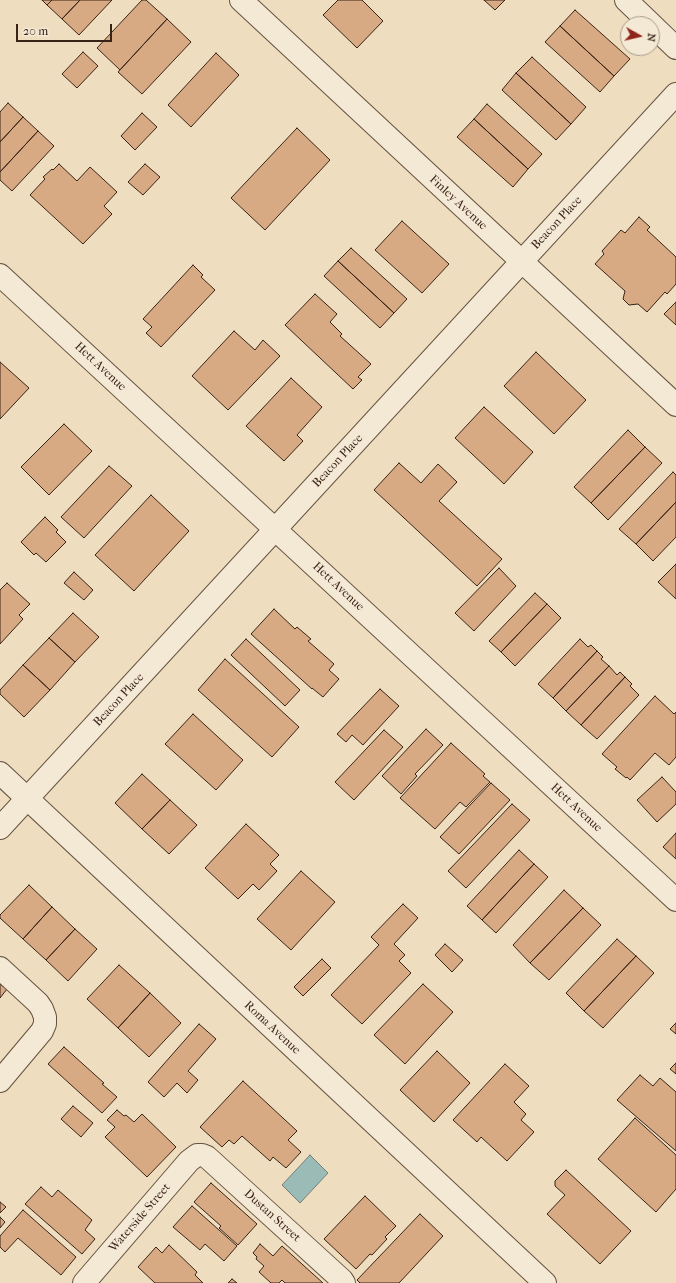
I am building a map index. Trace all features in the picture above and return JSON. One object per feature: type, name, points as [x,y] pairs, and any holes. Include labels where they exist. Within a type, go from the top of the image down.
[{"type":"street","name":"Finley Avenue","points":[[241,0],[676,405]]},
{"type":"street","points":[[626,0],[643,16]]},
{"type":"street","points":[[660,32],[676,48]]},
{"type":"street","name":"Beacon Place","points":[[0,828],[676,94]]},
{"type":"street","name":"Hett Avenue","points":[[0,275],[676,900]]},
{"type":"street","name":"Roma Avenue","points":[[0,773],[545,1283]]},
{"type":"street","points":[[0,968],[38,1003],[45,1017],[45,1024],[42,1031],[0,1081]]},
{"type":"street","name":"Waterside Street","points":[[84,1283],[189,1161],[198,1155]]},
{"type":"street","name":"Dustan Street","points":[[198,1155],[207,1157],[344,1283]]},
{"type":"water","points":[[310,1155],[328,1173],[300,1203],[282,1185]]},
{"type":"building","points":[[42,0],[52,0],[47,5]]},
{"type":"building","points":[[52,0],[80,0],[62,19],[47,5]]},
{"type":"building","points":[[80,0],[112,0],[79,35],[62,19]]},
{"type":"building","points":[[142,0],[146,0],[167,19],[120,70],[97,48]]},
{"type":"building","points":[[338,0],[362,0],[383,21],[357,48],[323,15]]},
{"type":"building","points":[[484,0],[505,0],[495,10]]},
{"type":"building","points":[[575,10],[620,50],[620,56],[627,56],[630,59],[614,76],[560,26]]},
{"type":"building","points":[[167,19],[191,42],[142,94],[118,72]]},
{"type":"building","points":[[560,26],[614,76],[600,92],[545,42]]},
{"type":"building","points":[[83,52],[98,66],[77,88],[62,74]]},
{"type":"building","points":[[216,53],[239,75],[191,127],[168,105]]},
{"type":"building","points":[[532,57],[586,107],[571,124],[516,73]]},
{"type":"building","points":[[516,73],[571,124],[556,140],[502,90]]},
{"type":"building","points":[[8,103],[23,117],[0,142],[0,112]]},
{"type":"building","points":[[487,104],[542,154],[528,169],[474,119]]},
{"type":"building","points":[[142,113],[157,127],[135,150],[121,136]]},
{"type":"building","points":[[23,117],[38,131],[0,172],[0,142]]},
{"type":"building","points":[[474,119],[528,169],[513,187],[457,137]]},
{"type":"building","points":[[297,128],[330,160],[265,230],[231,198]]},
{"type":"building","points":[[38,131],[54,146],[12,191],[0,180],[0,172]]},
{"type":"building","points":[[59,164],[77,181],[90,167],[117,192],[104,206],[112,214],[83,244],[30,195],[45,179],[43,177]]},
{"type":"building","points":[[145,164],[160,177],[143,195],[128,182]]},
{"type":"building","points":[[639,217],[650,227],[647,230],[676,257],[676,284],[667,294],[665,292],[647,312],[638,304],[629,305],[623,299],[625,291],[595,264],[604,254],[602,251],[621,230],[625,233]]},
{"type":"building","points":[[402,221],[449,264],[422,293],[375,250]]},
{"type":"building","points":[[351,248],[407,299],[394,313],[338,261]]},
{"type":"building","points":[[338,261],[394,313],[380,328],[324,276]]},
{"type":"building","points":[[193,265],[203,275],[201,277],[215,290],[161,347],[146,333],[152,327],[143,319]]},
{"type":"building","points":[[315,294],[337,314],[330,322],[342,334],[340,336],[371,364],[358,377],[362,380],[353,389],[285,325]]},
{"type":"building","points":[[676,302],[676,325],[664,314]]},
{"type":"building","points":[[234,331],[255,350],[263,340],[280,356],[228,410],[192,376]]},
{"type":"building","points":[[536,352],[586,400],[554,434],[504,386]]},
{"type":"building","points":[[0,362],[29,388],[0,419]]},
{"type":"building","points":[[291,378],[322,407],[297,435],[303,441],[284,461],[246,426]]},
{"type":"building","points":[[484,407],[533,452],[504,484],[455,438]]},
{"type":"building","points":[[64,424],[92,451],[49,495],[21,467]]},
{"type":"building","points":[[628,430],[645,447],[591,503],[574,487]]},
{"type":"building","points":[[645,447],[662,463],[608,520],[591,503]]},
{"type":"building","points":[[399,463],[421,483],[438,464],[457,482],[439,501],[502,559],[477,586],[374,490]]},
{"type":"building","points":[[109,466],[132,486],[84,538],[61,517]]},
{"type":"building","points":[[673,472],[676,475],[676,502],[636,544],[619,529]]},
{"type":"building","points":[[151,495],[189,531],[134,591],[95,555]]},
{"type":"building","points":[[676,502],[676,537],[653,561],[636,544]]},
{"type":"building","points":[[45,517],[58,530],[56,532],[66,542],[46,562],[36,553],[34,555],[21,542]]},
{"type":"building","points":[[676,564],[676,599],[658,582]]},
{"type":"building","points":[[499,568],[516,586],[474,631],[455,613]]},
{"type":"building","points":[[74,572],[93,590],[84,600],[64,583]]},
{"type":"building","points":[[7,583],[30,604],[19,615],[23,619],[0,644],[0,590]]},
{"type":"building","points":[[535,593],[547,604],[501,652],[489,641]]},
{"type":"building","points":[[547,604],[561,618],[515,666],[501,652]]},
{"type":"building","points":[[274,609],[295,629],[297,627],[311,639],[308,641],[334,664],[329,670],[339,679],[323,697],[312,689],[251,634]]},
{"type":"building","points":[[73,613],[99,637],[75,662],[49,638]]},
{"type":"building","points":[[49,638],[75,662],[50,690],[23,665]]},
{"type":"building","points":[[246,639],[300,690],[285,706],[231,655]]},
{"type":"building","points":[[580,639],[588,647],[591,645],[597,651],[553,698],[538,684]]},
{"type":"building","points":[[597,651],[603,657],[601,659],[609,666],[566,711],[553,698]]},
{"type":"building","points":[[225,659],[299,727],[272,757],[198,690]]},
{"type":"building","points":[[23,665],[50,690],[24,717],[0,694],[0,690]]},
{"type":"building","points":[[609,666],[617,675],[620,672],[625,677],[581,725],[566,711]]},
{"type":"building","points":[[625,677],[632,684],[630,686],[639,695],[597,739],[581,725]]},
{"type":"building","points":[[380,689],[399,706],[363,745],[352,735],[346,742],[337,734]]},
{"type":"building","points":[[655,696],[674,714],[676,712],[676,757],[669,765],[655,753],[630,780],[615,769],[617,767],[602,754]]},
{"type":"building","points":[[193,714],[243,760],[216,790],[165,744]]},
{"type":"building","points":[[426,729],[443,745],[415,774],[417,776],[401,794],[382,776]]},
{"type":"building","points":[[384,730],[403,747],[354,800],[335,782]]},
{"type":"building","points":[[451,743],[485,774],[483,776],[490,782],[466,807],[460,802],[435,829],[400,798]]},
{"type":"building","points":[[142,774],[170,800],[142,829],[115,803]]},
{"type":"building","points":[[662,777],[676,792],[676,804],[657,822],[637,800]]},
{"type":"building","points":[[491,783],[510,800],[459,854],[440,837]]},
{"type":"building","points":[[170,800],[197,825],[169,854],[142,829]]},
{"type":"building","points":[[512,804],[530,820],[466,888],[448,871]]},
{"type":"building","points":[[246,824],[279,855],[270,864],[277,871],[259,890],[253,884],[238,899],[205,868]]},
{"type":"building","points":[[676,833],[676,859],[663,847]]},
{"type":"building","points":[[519,850],[534,864],[482,920],[467,906]]},
{"type":"building","points":[[534,864],[548,877],[496,933],[482,920]]},
{"type":"building","points":[[301,871],[335,902],[291,950],[257,919]]},
{"type":"building","points":[[29,885],[52,907],[23,939],[0,918],[0,915]]},
{"type":"building","points":[[564,890],[583,908],[530,963],[513,945]]},
{"type":"building","points":[[403,904],[418,918],[394,944],[405,955],[399,961],[411,973],[362,1024],[331,995],[379,945],[371,937]]},
{"type":"building","points":[[52,907],[75,929],[46,960],[23,939]]},
{"type":"building","points":[[583,908],[601,925],[549,980],[530,963]]},
{"type":"building","points":[[75,929],[97,949],[68,981],[46,960]]},
{"type":"building","points":[[617,939],[636,956],[584,1011],[566,993]]},
{"type":"building","points":[[445,944],[463,960],[452,972],[435,955]]},
{"type":"building","points":[[636,956],[654,973],[603,1028],[584,1011]]},
{"type":"building","points":[[322,959],[331,968],[303,996],[294,987]]},
{"type":"building","points":[[119,965],[150,993],[118,1028],[87,999]]},
{"type":"building","points":[[0,984],[7,989],[0,998]]},
{"type":"building","points":[[423,984],[453,1012],[405,1064],[374,1035]]},
{"type":"building","points":[[150,993],[181,1023],[149,1057],[118,1028]]},
{"type":"building","points":[[676,1023],[676,1034],[670,1029]]},
{"type":"building","points":[[199,1024],[216,1039],[188,1071],[198,1080],[187,1093],[177,1083],[164,1097],[148,1082]]},
{"type":"building","points":[[64,1047],[104,1083],[102,1084],[117,1097],[102,1113],[48,1064]]},
{"type":"building","points":[[437,1051],[470,1083],[434,1122],[400,1090]]},
{"type":"building","points":[[676,1063],[676,1074],[670,1069]]},
{"type":"building","points":[[505,1064],[529,1086],[514,1102],[526,1114],[521,1120],[534,1132],[507,1161],[481,1137],[477,1142],[453,1120]]},
{"type":"building","points":[[640,1075],[653,1086],[660,1078],[676,1092],[676,1151],[617,1100]]},
{"type":"building","points":[[243,1081],[297,1131],[288,1140],[301,1152],[286,1168],[273,1157],[270,1161],[242,1136],[234,1144],[229,1140],[222,1147],[200,1127]]},
{"type":"building","points":[[73,1106],[93,1123],[81,1137],[61,1119]]},
{"type":"building","points":[[117,1110],[134,1122],[142,1114],[176,1147],[147,1177],[105,1137],[115,1127],[107,1120]]},
{"type":"building","points":[[635,1118],[676,1155],[676,1189],[656,1212],[598,1159]]},
{"type":"building","points":[[566,1170],[631,1231],[600,1264],[547,1214],[565,1195],[555,1186],[555,1181]]},
{"type":"building","points":[[211,1183],[257,1224],[238,1245],[219,1228],[221,1226],[194,1202]]},
{"type":"building","points":[[41,1187],[52,1197],[58,1190],[92,1220],[85,1230],[95,1239],[82,1254],[25,1204]]},
{"type":"building","points":[[365,1196],[396,1226],[385,1237],[387,1239],[356,1269],[324,1239]]},
{"type":"building","points":[[0,1202],[6,1207],[0,1213]]},
{"type":"building","points":[[192,1206],[237,1246],[224,1261],[205,1244],[200,1250],[173,1227]]},
{"type":"building","points":[[23,1210],[76,1257],[61,1275],[18,1238],[5,1252],[0,1247],[0,1236]]},
{"type":"building","points":[[420,1214],[443,1236],[399,1283],[360,1283],[357,1280]]},
{"type":"building","points":[[0,1217],[5,1222],[0,1228]]},
{"type":"building","points":[[260,1244],[273,1256],[282,1246],[323,1283],[285,1283],[282,1280],[279,1283],[271,1283],[259,1272],[264,1266],[256,1259],[257,1257],[253,1253]]},
{"type":"building","points":[[169,1245],[197,1272],[195,1275],[203,1283],[155,1283],[138,1267],[156,1247],[162,1253]]},
{"type":"building","points":[[232,1279],[237,1283],[228,1283]]}]
